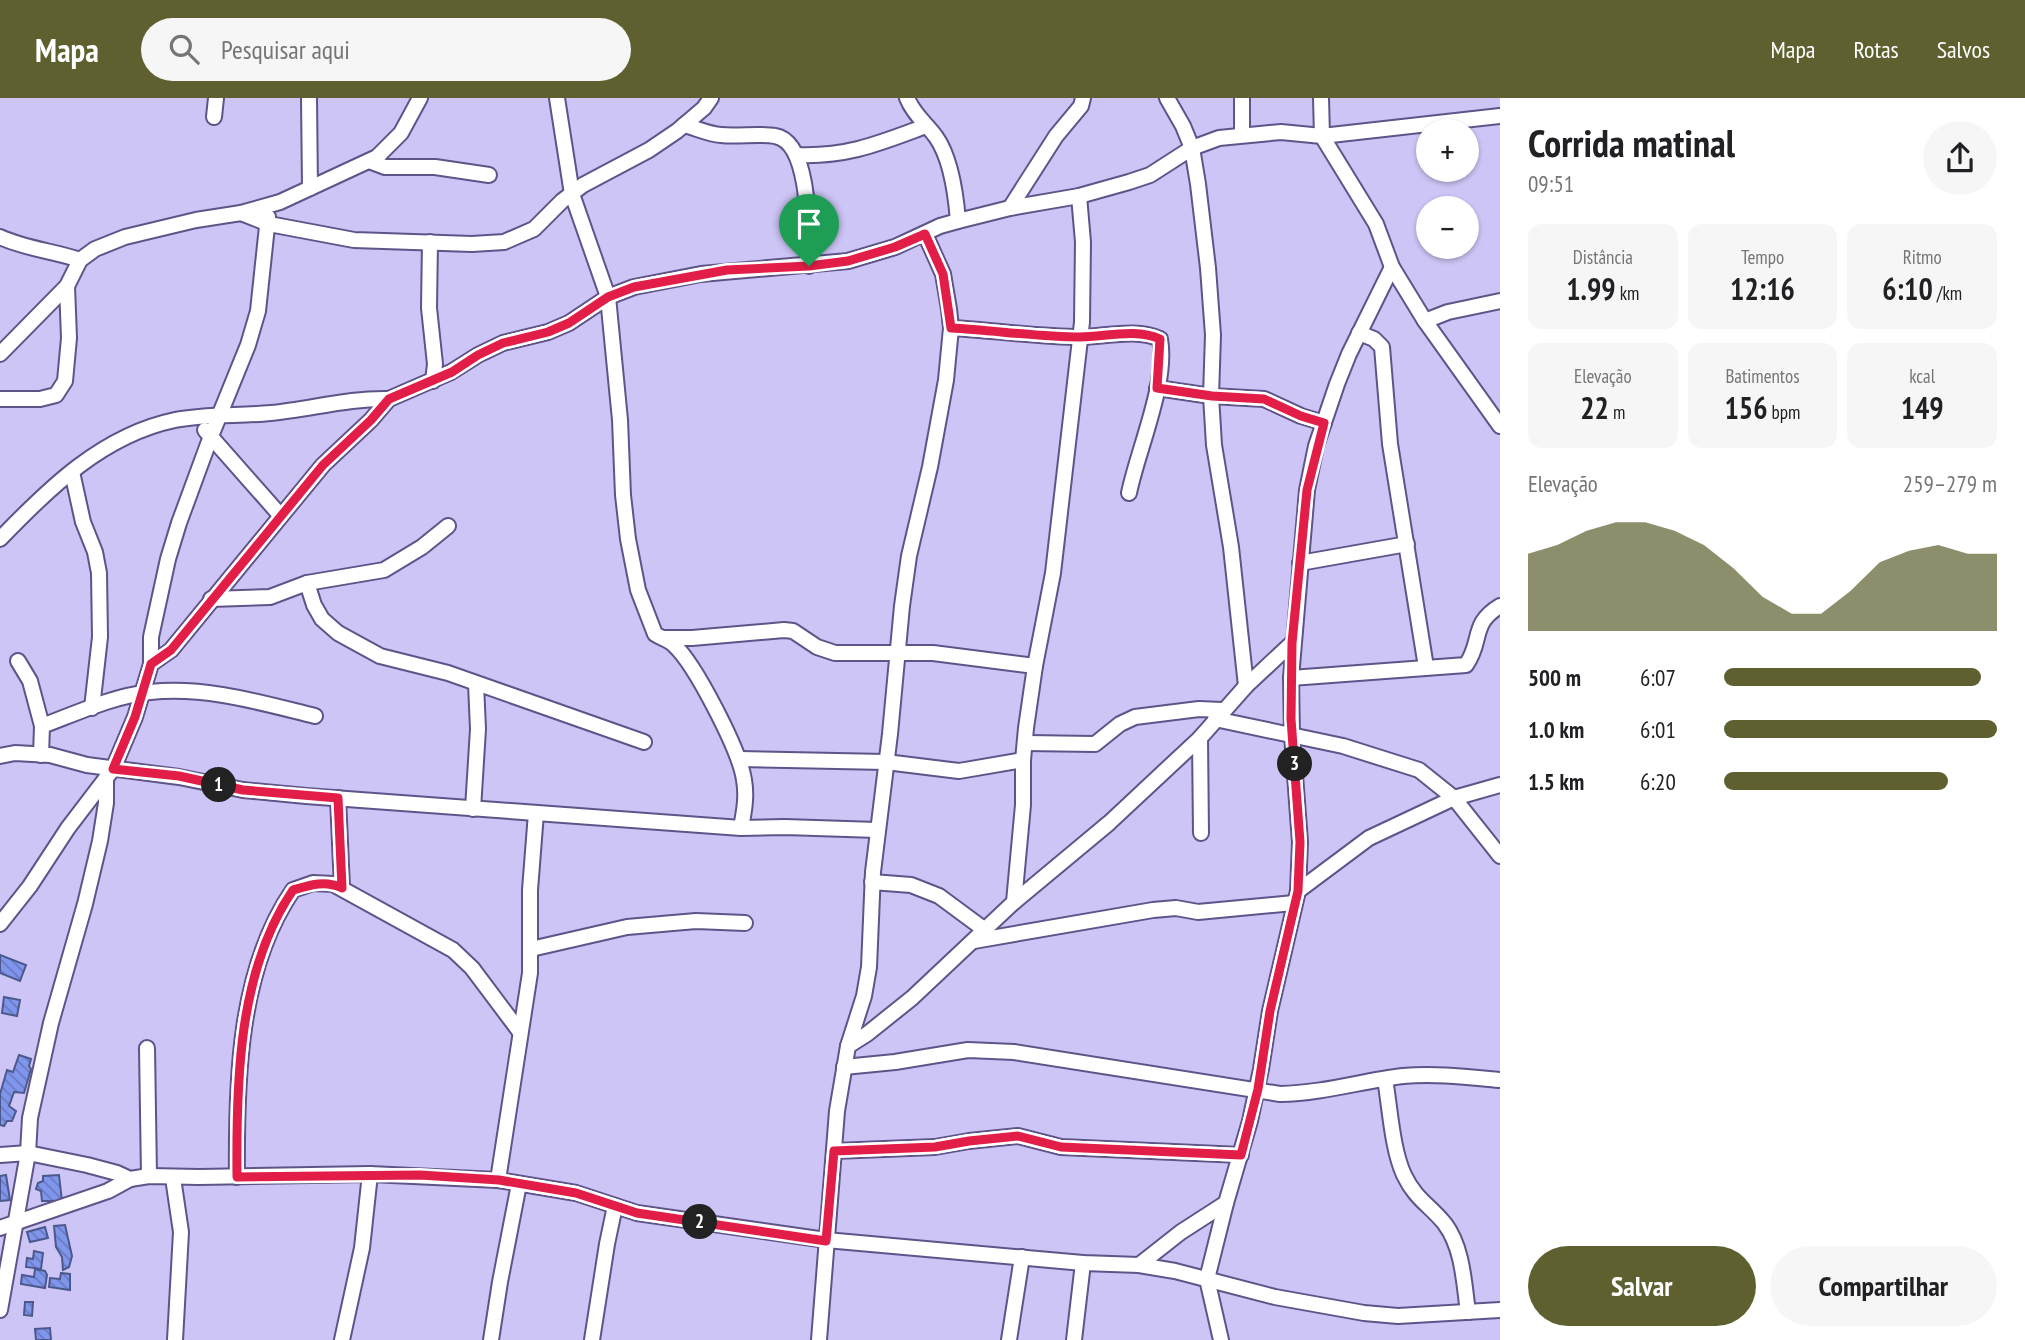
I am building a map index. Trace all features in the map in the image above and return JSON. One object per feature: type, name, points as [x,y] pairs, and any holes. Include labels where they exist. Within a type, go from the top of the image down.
[{"type":"street","points":[[214,117],[215,98]]},
{"type":"street","points":[[309,98],[310,188]]},
{"type":"street","points":[[0,354],[67,286],[80,260],[95,249],[125,237],[267,205],[377,158],[401,133],[420,98]]},
{"type":"street","points":[[557,98],[572,194],[608,297],[621,420],[623,495],[628,539],[645,613],[655,634],[672,643],[686,661],[727,732],[739,759],[744,780],[746,800],[741,828]]},
{"type":"street","points":[[241,213],[269,224],[354,240],[472,244],[504,242],[534,229],[572,194],[596,177],[649,150],[684,125],[704,108],[711,98]]},
{"type":"street","points":[[907,98],[912,111],[938,140],[954,187],[958,221]]},
{"type":"street","points":[[1010,208],[1056,136],[1081,106],[1083,98]]},
{"type":"street","points":[[1167,98],[1184,126],[1192,148],[1209,268],[1213,335],[1214,445],[1231,547],[1246,686]]},
{"type":"street","points":[[1242,98],[1242,135]]},
{"type":"street","points":[[1321,98],[1322,136],[1376,224],[1392,267],[1425,321],[1500,426]]},
{"type":"street","points":[[0,539],[47,491],[99,452],[125,437],[167,422],[389,399],[452,372],[503,343],[548,332],[569,323],[608,297],[634,287],[741,269],[848,261],[895,247],[940,226],[1010,208],[1079,196],[1150,175],[1192,148],[1219,138],[1281,132],[1322,136],[1500,116]]},
{"type":"street","points":[[684,125],[718,135],[776,136],[788,142],[797,155],[804,185],[809,266]]},
{"type":"street","points":[[797,155],[838,155],[863,149],[926,126]]},
{"type":"street","points":[[369,161],[385,167],[435,167],[489,175]]},
{"type":"street","points":[[1014,902],[1023,805],[1023,760],[1035,666],[1053,573],[1080,337],[1084,285],[1079,196]]},
{"type":"street","points":[[0,924],[110,774],[135,717],[151,664],[151,637],[179,523],[248,345],[258,312],[269,224],[267,205]]},
{"type":"street","points":[[819,1340],[837,1111],[848,1046],[864,996],[869,967],[872,881],[896,653],[909,556],[930,467],[946,380],[951,328],[943,274],[925,234]]},
{"type":"street","points":[[0,237],[16,245],[61,253],[80,260]]},
{"type":"street","points":[[430,242],[429,308],[436,364],[433,381]]},
{"type":"street","points":[[1221,1340],[1207,1279],[1258,1089],[1270,1011],[1296,897],[1300,842],[1292,735],[1291,678],[1307,490],[1324,423],[1349,354],[1392,267]]},
{"type":"street","points":[[0,398],[40,399],[56,395],[65,381],[69,338],[67,286]]},
{"type":"street","points":[[1425,321],[1448,312],[1500,301]]},
{"type":"street","points":[[951,328],[1080,337],[1112,334],[1153,336],[1160,339],[1157,388],[1129,494]]},
{"type":"street","points":[[1359,333],[1374,339],[1382,347],[1387,418],[1426,667]]},
{"type":"street","points":[[1157,388],[1212,396],[1264,399],[1324,423]]},
{"type":"street","points":[[151,664],[171,650],[323,465],[371,420],[389,399]]},
{"type":"street","points":[[196,418],[280,515]]},
{"type":"street","points":[[72,472],[83,522],[95,552],[99,573],[100,637],[92,708]]},
{"type":"street","points":[[211,599],[270,597],[307,583],[384,570],[422,547],[448,526]]},
{"type":"street","points":[[1300,563],[1407,544]]},
{"type":"street","points":[[307,583],[322,619],[338,633],[391,660],[448,673],[645,742]]},
{"type":"street","points":[[1291,678],[1466,665],[1471,658],[1478,627],[1484,617],[1500,606]]},
{"type":"street","points":[[662,638],[784,630],[793,631],[817,647],[835,653],[933,653],[1035,666]]},
{"type":"street","points":[[848,1046],[912,998],[1014,902],[1109,823],[1200,738],[1246,686],[1292,643]]},
{"type":"street","points":[[18,661],[30,681],[43,726],[41,755]]},
{"type":"street","points":[[473,809],[478,729],[476,684]]},
{"type":"street","points":[[43,726],[113,699],[179,690],[248,699],[315,716]]},
{"type":"street","points":[[1026,743],[1095,744],[1120,724],[1135,717],[1199,709],[1402,763],[1433,780],[1454,798],[1500,856]]},
{"type":"street","points":[[1200,738],[1201,833]]},
{"type":"street","points":[[0,755],[41,755],[110,774],[179,776],[243,790],[741,828],[877,830]]},
{"type":"street","points":[[739,759],[886,762],[959,771],[1023,760]]},
{"type":"street","points":[[0,1310],[28,1153],[30,1118],[51,1023],[100,841],[110,774]]},
{"type":"street","points":[[974,941],[1153,910],[1176,908],[1198,912],[1296,897],[1369,838],[1454,798],[1500,785]]},
{"type":"street","points":[[338,798],[342,888]]},
{"type":"street","points":[[499,1180],[528,986],[531,949],[530,890],[536,813]]},
{"type":"street","points":[[872,881],[911,885],[939,896],[985,930]]},
{"type":"street","points":[[237,1177],[239,1067],[260,957],[271,928],[293,890],[313,883],[333,884],[453,950],[472,968],[520,1032]]},
{"type":"street","points":[[531,949],[627,927],[696,921],[745,923]]},
{"type":"street","points":[[147,1048],[149,1176]]},
{"type":"street","points":[[844,1067],[968,1050],[1014,1052],[1280,1094],[1303,1094],[1385,1079],[1436,1074],[1500,1080]]},
{"type":"street","points":[[1385,1079],[1402,1171],[1413,1192],[1444,1223],[1454,1238],[1468,1312]]},
{"type":"street","points":[[834,1151],[935,1147],[1018,1136],[1061,1147],[1241,1155]]},
{"type":"street","points":[[0,1155],[28,1153],[87,1165],[130,1179]]},
{"type":"street","points":[[342,1340],[362,1248],[370,1174]]},
{"type":"street","points":[[0,1228],[108,1191],[130,1179],[149,1176],[173,1178],[370,1174],[499,1180],[576,1193],[637,1213],[826,1241],[1083,1263],[1139,1265],[1275,1297],[1364,1313],[1398,1316],[1500,1310]]},
{"type":"street","points":[[173,1178],[181,1232],[175,1340]]},
{"type":"street","points":[[491,1340],[519,1184]]},
{"type":"street","points":[[1139,1265],[1181,1232],[1226,1203]]},
{"type":"street","points":[[592,1340],[615,1206]]},
{"type":"street","points":[[1009,1340],[1022,1257]]},
{"type":"street","points":[[1074,1340],[1083,1263]]},
{"type":"building","points":[[0,955],[26,965],[20,981],[0,973]]},
{"type":"building","points":[[4,997],[20,1000],[17,1016],[2,1013]]},
{"type":"building","points":[[19,1055],[31,1059],[31,1069],[24,1093],[14,1092],[9,1106],[16,1111],[12,1121],[7,1121],[4,1126],[0,1125],[0,1094],[7,1070],[13,1072]]},
{"type":"building","points":[[6,1175],[10,1200],[0,1201],[0,1176]]},
{"type":"building","points":[[59,1175],[62,1201],[42,1201],[41,1191],[36,1189],[38,1183],[43,1181],[43,1176]]},
{"type":"building","points":[[65,1225],[72,1256],[69,1267],[63,1270],[62,1257],[56,1247],[54,1226]]},
{"type":"building","points":[[45,1227],[48,1238],[30,1242],[27,1232]]},
{"type":"building","points":[[34,1251],[43,1253],[41,1269],[26,1267],[27,1258],[33,1259]]},
{"type":"building","points":[[35,1269],[45,1271],[45,1288],[21,1284],[22,1275],[34,1277]]},
{"type":"building","points":[[61,1273],[70,1274],[70,1290],[49,1287],[50,1278],[60,1279]]},
{"type":"building","points":[[25,1302],[33,1302],[32,1316],[24,1315]]},
{"type":"building","points":[[50,1328],[51,1340],[36,1340],[35,1329]]},
{"type":"route","points":[[925,234],[943,274],[951,328],[1080,337],[1112,334],[1153,336],[1160,339],[1161,346],[1157,388],[1212,396],[1264,399],[1324,423],[1307,490],[1292,643],[1291,719],[1300,842],[1298,891],[1270,1011],[1258,1089],[1241,1155],[1061,1147],[1018,1136],[935,1147],[834,1151],[826,1241],[637,1213],[576,1193],[499,1180],[420,1175],[237,1177],[239,1067],[260,957],[271,928],[293,890],[313,883],[333,884],[342,888],[338,798],[243,790],[179,776],[113,769],[135,717],[151,664],[171,650],[323,465],[371,420],[389,399],[452,372],[503,343],[548,332],[569,323],[608,297],[634,287],[727,270],[809,266],[848,261],[895,247],[925,234]]}]
